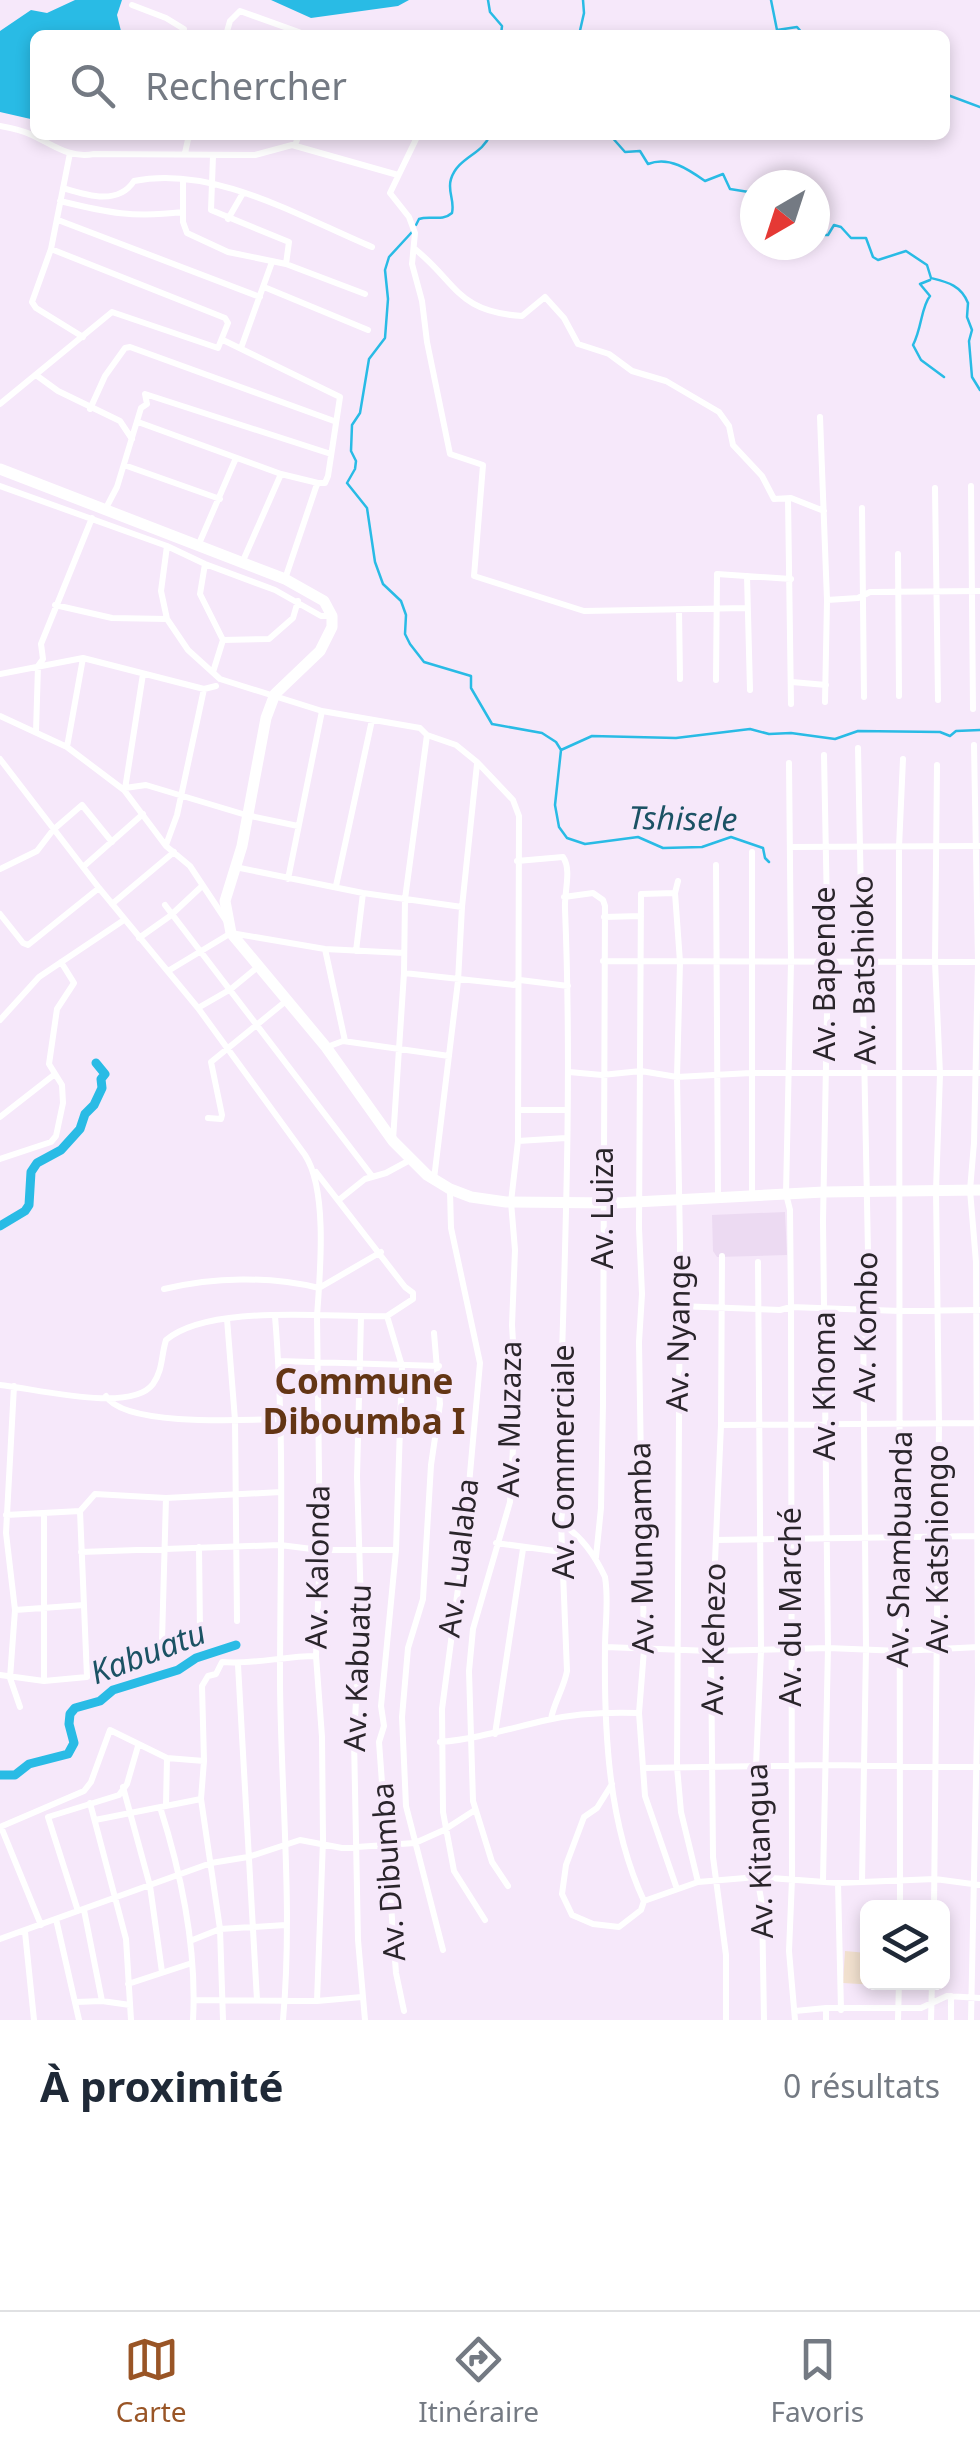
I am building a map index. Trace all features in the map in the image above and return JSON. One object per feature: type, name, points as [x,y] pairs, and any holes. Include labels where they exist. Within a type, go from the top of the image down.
[{"type":"highway","points":[[0,469],[98,514],[285,580],[316,594],[332,616],[328,640],[276,694],[266,718],[242,846],[225,901],[229,928],[326,1047],[393,1141],[434,1180],[471,1197],[511,1202],[679,1202],[824,1192],[975,1190]]},
{"type":"street","points":[[132,6],[166,18],[184,30]]},
{"type":"street","points":[[227,30],[240,11],[293,30]]},
{"type":"street","points":[[0,126],[30,134]]},
{"type":"street","points":[[42,140],[82,156],[255,155],[295,145],[398,175]]},
{"type":"street","points":[[184,154],[187,140]]},
{"type":"street","points":[[295,145],[296,140]]},
{"type":"street","points":[[416,140],[391,195],[414,229],[412,264],[450,454],[483,465],[474,576],[525,590],[573,610],[746,608]]},
{"type":"street","points":[[70,153],[51,248],[32,304],[83,336]]},
{"type":"street","points":[[213,156],[210,209],[289,242],[286,264]]},
{"type":"street","points":[[63,188],[103,198],[141,180],[183,179],[212,184],[243,192],[372,247]]},
{"type":"street","points":[[183,179],[187,233],[228,252],[286,264],[364,294]]},
{"type":"street","points":[[228,219],[243,192]]},
{"type":"street","points":[[60,202],[138,217],[183,212]]},
{"type":"street","points":[[58,220],[260,297]]},
{"type":"street","points":[[0,404],[50,360],[117,311],[218,348],[223,340],[228,322],[224,318],[51,248]]},
{"type":"street","points":[[414,249],[472,305],[522,316],[545,297],[564,318],[578,344],[609,354],[632,372],[666,381],[716,410],[729,426],[733,445],[762,476],[774,499],[788,498],[824,512]]},
{"type":"street","points":[[241,348],[272,262]]},
{"type":"street","points":[[264,287],[368,330]]},
{"type":"street","points":[[138,422],[281,474],[318,483],[326,481],[334,421],[341,404],[338,393],[223,340]]},
{"type":"street","points":[[90,408],[106,376],[125,348],[130,347],[334,421]]},
{"type":"street","points":[[36,375],[58,392],[120,421],[132,439]]},
{"type":"street","points":[[36,732],[41,644],[55,606],[124,466],[141,408],[147,404],[145,394],[332,454]]},
{"type":"street","points":[[820,418],[827,600],[826,702]]},
{"type":"street","points":[[198,547],[236,458]]},
{"type":"street","points":[[124,466],[220,500]]},
{"type":"street","points":[[241,564],[281,474]]},
{"type":"street","points":[[285,580],[318,483]]},
{"type":"street","points":[[0,486],[98,514],[205,564],[298,601],[322,616],[332,616]]},
{"type":"street","points":[[971,486],[977,592],[973,709]]},
{"type":"street","points":[[935,488],[938,700]]},
{"type":"street","points":[[788,498],[792,704]]},
{"type":"street","points":[[862,508],[864,697]]},
{"type":"street","points":[[166,546],[161,591],[167,619],[188,650],[220,679],[322,711],[420,728],[427,736],[456,745],[478,762],[458,981],[434,1180]]},
{"type":"street","points":[[898,554],[898,696]]},
{"type":"street","points":[[205,564],[200,594],[223,640],[213,672]]},
{"type":"street","points":[[716,680],[717,574],[791,579]]},
{"type":"street","points":[[747,576],[750,690]]},
{"type":"street","points":[[827,600],[898,592],[977,592]]},
{"type":"street","points":[[223,640],[269,640],[292,618],[298,601]]},
{"type":"street","points":[[55,606],[112,618],[167,619]]},
{"type":"street","points":[[679,610],[680,678]]},
{"type":"street","points":[[66,746],[83,658]]},
{"type":"street","points":[[0,674],[83,658],[204,690],[216,686]]},
{"type":"street","points":[[124,789],[143,674]]},
{"type":"street","points":[[792,682],[826,685]]},
{"type":"street","points":[[166,846],[177,815],[204,690]]},
{"type":"street","points":[[288,879],[322,711]]},
{"type":"street","points":[[0,716],[66,746],[124,789],[166,846],[190,866],[229,928],[325,949],[404,953]]},
{"type":"street","points":[[336,886],[372,720]]},
{"type":"street","points":[[393,1141],[406,899],[427,736]]},
{"type":"street","points":[[971,2020],[976,1998],[978,1885],[978,1310],[974,1142],[979,962],[974,745]]},
{"type":"street","name":"Av. Batshioko","points":[[858,748],[866,1192]]},
{"type":"street","name":"Av. Bapende","points":[[824,756],[828,961],[824,1192]]},
{"type":"street","name":"Av. Shambuanda","points":[[900,1900],[902,1424],[898,1191],[903,758]]},
{"type":"street","name":"Av. Kalonda","points":[[0,759],[52,830],[198,1008],[312,1167],[318,1216],[320,1362],[316,1656],[322,1737],[322,1846],[318,2001]]},
{"type":"street","name":"Av. Muzaza","points":[[478,762],[500,783],[516,808],[518,1141],[511,1202],[515,1250],[515,1411],[510,1502],[472,1628],[470,1740],[475,1810],[492,1862],[508,1886]]},
{"type":"street","name":"Av. du Marché","points":[[789,764],[789,1950],[795,2016]]},
{"type":"street","name":"Av. Katshiongo","points":[[934,1900],[939,1423],[936,1190],[940,1074],[936,765]]},
{"type":"street","points":[[124,789],[146,786],[246,816],[298,826]]},
{"type":"street","points":[[0,869],[30,856],[52,830],[82,805],[112,842]]},
{"type":"street","points":[[84,867],[143,814]]},
{"type":"street","points":[[790,847],[978,846]]},
{"type":"street","points":[[112,904],[174,852]]},
{"type":"street","points":[[752,852],[752,1196]]},
{"type":"street","name":"Av. Commerciale","points":[[517,862],[566,859],[568,1202],[560,1421],[567,1456],[561,1523],[567,1671],[550,1719]]},
{"type":"street","points":[[716,865],[718,1200]]},
{"type":"street","points":[[234,866],[288,879],[462,907]]},
{"type":"street","name":"Av. Nyange","points":[[678,881],[677,1767],[681,1812],[698,1882]]},
{"type":"street","points":[[139,938],[201,887]]},
{"type":"street","points":[[0,914],[28,945],[99,888]]},
{"type":"street","points":[[356,951],[363,892]]},
{"type":"street","points":[[564,897],[599,896],[604,917],[641,916],[642,893],[675,894]]},
{"type":"street","points":[[164,905],[372,1176]]},
{"type":"street","name":"Av. Mungamba","points":[[641,916],[639,1342],[644,1650],[640,1714],[645,1796],[677,1889]]},
{"type":"street","name":"Av. Luiza","points":[[604,917],[602,1491],[596,1557],[607,1593],[604,1647],[612,1784],[623,1840],[644,1901]]},
{"type":"street","points":[[0,1020],[29,987],[124,920]]},
{"type":"street","points":[[168,971],[201,953],[229,928]]},
{"type":"street","points":[[325,949],[344,1041]]},
{"type":"street","points":[[603,961],[979,962]]},
{"type":"street","points":[[0,1158],[51,1142],[56,1136],[63,1091],[49,1064],[57,1009],[74,983],[61,962]]},
{"type":"street","points":[[198,1008],[260,965]]},
{"type":"street","points":[[404,974],[514,986],[520,980],[568,986]]},
{"type":"street","points":[[208,1118],[221,1119],[210,1062],[288,1000]]},
{"type":"street","points":[[326,1047],[344,1041],[449,1056]]},
{"type":"street","points":[[569,1072],[602,1075],[641,1071],[677,1077],[751,1073],[978,1073]]},
{"type":"street","points":[[0,1116],[55,1074]]},
{"type":"street","points":[[518,1110],[565,1110]]},
{"type":"street","points":[[518,1141],[566,1138]]},
{"type":"street","points":[[340,1199],[372,1176],[410,1160]]},
{"type":"street","points":[[0,1385],[119,1399],[148,1390],[163,1367],[166,1340],[187,1327],[275,1316],[387,1316],[401,1309],[414,1296],[312,1167]]},
{"type":"street","name":"Av. Lualaba","points":[[450,1190],[452,1228],[480,1363],[440,1742],[444,1830],[454,1872],[486,1920]]},
{"type":"street","name":"Av. Khoma","points":[[823,1880],[828,1648],[824,1192]]},
{"type":"street","name":"Av. Kombo","points":[[862,1882],[866,1192]]},
{"type":"street","points":[[164,1289],[193,1282],[230,1280],[300,1283],[319,1288],[381,1252]]},
{"type":"street","name":"Av. Kehezo","points":[[722,1256],[721,1425],[710,1651],[715,1882],[726,1955],[726,2020]]},
{"type":"street","name":"Av. Kitangua","points":[[758,1262],[761,1650],[756,1766],[764,2020]]},
{"type":"street","points":[[678,1306],[978,1310]]},
{"type":"street","points":[[275,1316],[281,1419],[286,1925],[283,2020]]},
{"type":"street","name":"Av. Dibumba","points":[[387,1316],[402,1366],[396,1550],[381,1706],[384,1726],[379,1742],[396,1972],[404,2011]]},
{"type":"street","name":"Av. Kabuatu","points":[[361,1317],[357,1421],[361,1606],[354,1739],[365,2020]]},
{"type":"street","points":[[227,1319],[235,1420],[237,1621]]},
{"type":"street","points":[[434,1333],[440,1404],[423,1598],[408,1648],[402,1701],[406,1806],[443,1950]]},
{"type":"street","points":[[279,1361],[439,1366]]},
{"type":"street","points":[[14,1386],[4,1444],[4,1491],[15,1610],[10,1678],[20,1708]]},
{"type":"street","points":[[106,1396],[114,1407],[192,1421],[281,1419]]},
{"type":"street","points":[[721,1425],[978,1422]]},
{"type":"street","points":[[0,1675],[44,1681],[82,1680],[87,1676],[80,1511],[95,1494],[166,1498],[280,1492]]},
{"type":"street","points":[[162,1641],[166,1498]]},
{"type":"street","points":[[6,1514],[80,1511]]},
{"type":"street","points":[[44,1514],[44,1681]]},
{"type":"street","points":[[561,1523],[577,1534],[596,1557]]},
{"type":"street","points":[[716,1540],[978,1536]]},
{"type":"street","points":[[496,1543],[562,1552]]},
{"type":"street","points":[[81,1552],[280,1544],[320,1550],[396,1550]]},
{"type":"street","points":[[199,1547],[200,1633]]},
{"type":"street","points":[[496,1734],[523,1549]]},
{"type":"street","points":[[15,1610],[84,1605]]},
{"type":"street","points":[[604,1647],[710,1651],[978,1647]]},
{"type":"street","points":[[223,2020],[220,1929],[201,1800],[202,1683],[216,1674],[222,1662],[238,1665],[281,1656],[316,1656]]},
{"type":"street","points":[[238,1665],[257,2000]]},
{"type":"street","points":[[440,1742],[470,1740],[550,1719],[606,1712],[640,1714]]},
{"type":"street","points":[[47,1813],[84,1791],[91,1782],[110,1730],[167,1758],[204,1761]]},
{"type":"street","points":[[40,1925],[0,1827],[118,1794],[138,1746]]},
{"type":"street","points":[[167,1758],[163,1806],[180,1875],[190,1941],[193,2020]]},
{"type":"street","points":[[643,1768],[977,1767]]},
{"type":"street","points":[[612,1784],[596,1808],[584,1817],[566,1864],[564,1902],[577,1919],[613,1928],[626,1924],[641,1910],[644,1901],[698,1882],[757,1877],[838,1883],[935,1879],[978,1885]]},
{"type":"street","points":[[124,1787],[150,1886],[162,1972]]},
{"type":"street","points":[[95,1820],[201,1800]]},
{"type":"street","points":[[90,1803],[126,1939],[130,2020]]},
{"type":"street","points":[[1,1936],[25,1932],[211,1863],[310,1840],[322,1846],[356,1848],[414,1843],[475,1810]]},
{"type":"street","points":[[47,1813],[81,1910],[102,2001]]},
{"type":"street","points":[[838,1883],[841,2010]]},
{"type":"street","points":[[56,1920],[78,2020]]},
{"type":"street","points":[[190,1941],[220,1929],[286,1925]]},
{"type":"street","points":[[25,1932],[34,2020]]},
{"type":"street","points":[[128,1984],[192,1963]]},
{"type":"street","points":[[898,1990],[898,2020]]},
{"type":"street","points":[[931,2020],[932,1990]]},
{"type":"street","points":[[795,2016],[826,2008],[921,2008],[951,1996],[976,1998]]},
{"type":"street","points":[[950,2020],[951,1996]]},
{"type":"street","points":[[194,2000],[318,2001],[362,1997]]},
{"type":"street","points":[[76,2002],[130,2005]]},
{"type":"street","points":[[826,2008],[826,2020]]},
{"type":"street","points":[[860,2008],[860,2020]]},
{"type":"shaded area","points":[[785,1212],[787,1255],[717,1257],[713,1251],[712,1215]]},
{"type":"shaded area","points":[[845,1951],[860,1952],[860,1984],[843,1983]]},
{"type":"water","points":[[75,0],[122,0],[117,15],[121,30],[30,30],[30,119],[0,112],[0,31],[31,10],[47,13]]},
{"type":"water","points":[[271,0],[409,0],[398,6],[311,18]]},
{"type":"waterway","name":"Tshisele","points":[[488,0],[490,12],[502,30]]},
{"type":"waterway","points":[[580,30],[583,0]]},
{"type":"waterway","points":[[771,0],[777,30]]},
{"type":"waterway","points":[[777,30],[800,30]]},
{"type":"waterway","points":[[950,96],[980,107]]},
{"type":"waterway","name":"Tshisele","points":[[416,225],[419,219],[452,213],[450,183],[454,172],[487,140]]},
{"type":"waterway","points":[[614,140],[625,152],[640,151],[648,164],[671,163],[705,181],[723,174],[730,189],[740,191]]},
{"type":"waterway","points":[[830,232],[834,225],[851,238],[866,238],[878,260],[906,251],[927,265],[931,278],[962,292],[968,303],[967,317],[972,330],[972,377],[980,390]]},
{"type":"waterway","name":"Tshisele","points":[[412,232],[389,257],[385,270],[385,338],[369,359],[360,413],[352,425],[355,469],[347,483],[367,508],[375,562],[383,584],[401,601],[410,644],[424,662],[471,676],[471,688],[492,724],[542,733],[556,742],[561,750],[555,805],[559,827],[567,838],[585,844],[638,837],[663,848],[702,847],[731,837],[763,848],[769,862]]},
{"type":"waterway","points":[[930,280],[920,284],[930,296],[913,345],[921,360],[944,377]]},
{"type":"waterway","points":[[561,750],[592,736],[676,738],[750,729],[835,739],[858,731],[940,732],[950,736],[956,731],[980,730]]},
{"type":"waterway","points":[[0,1226],[29,1205],[31,1172],[37,1163],[61,1150],[80,1129],[102,1088],[105,1074],[96,1063]]},
{"type":"waterway","name":"Kabuatu","points":[[0,1775],[15,1775],[29,1764],[68,1754],[74,1743],[69,1724],[75,1708],[236,1645]]},
{"type":"district","name":"Commune Diboumba I","points":[[364,1402]]}]
